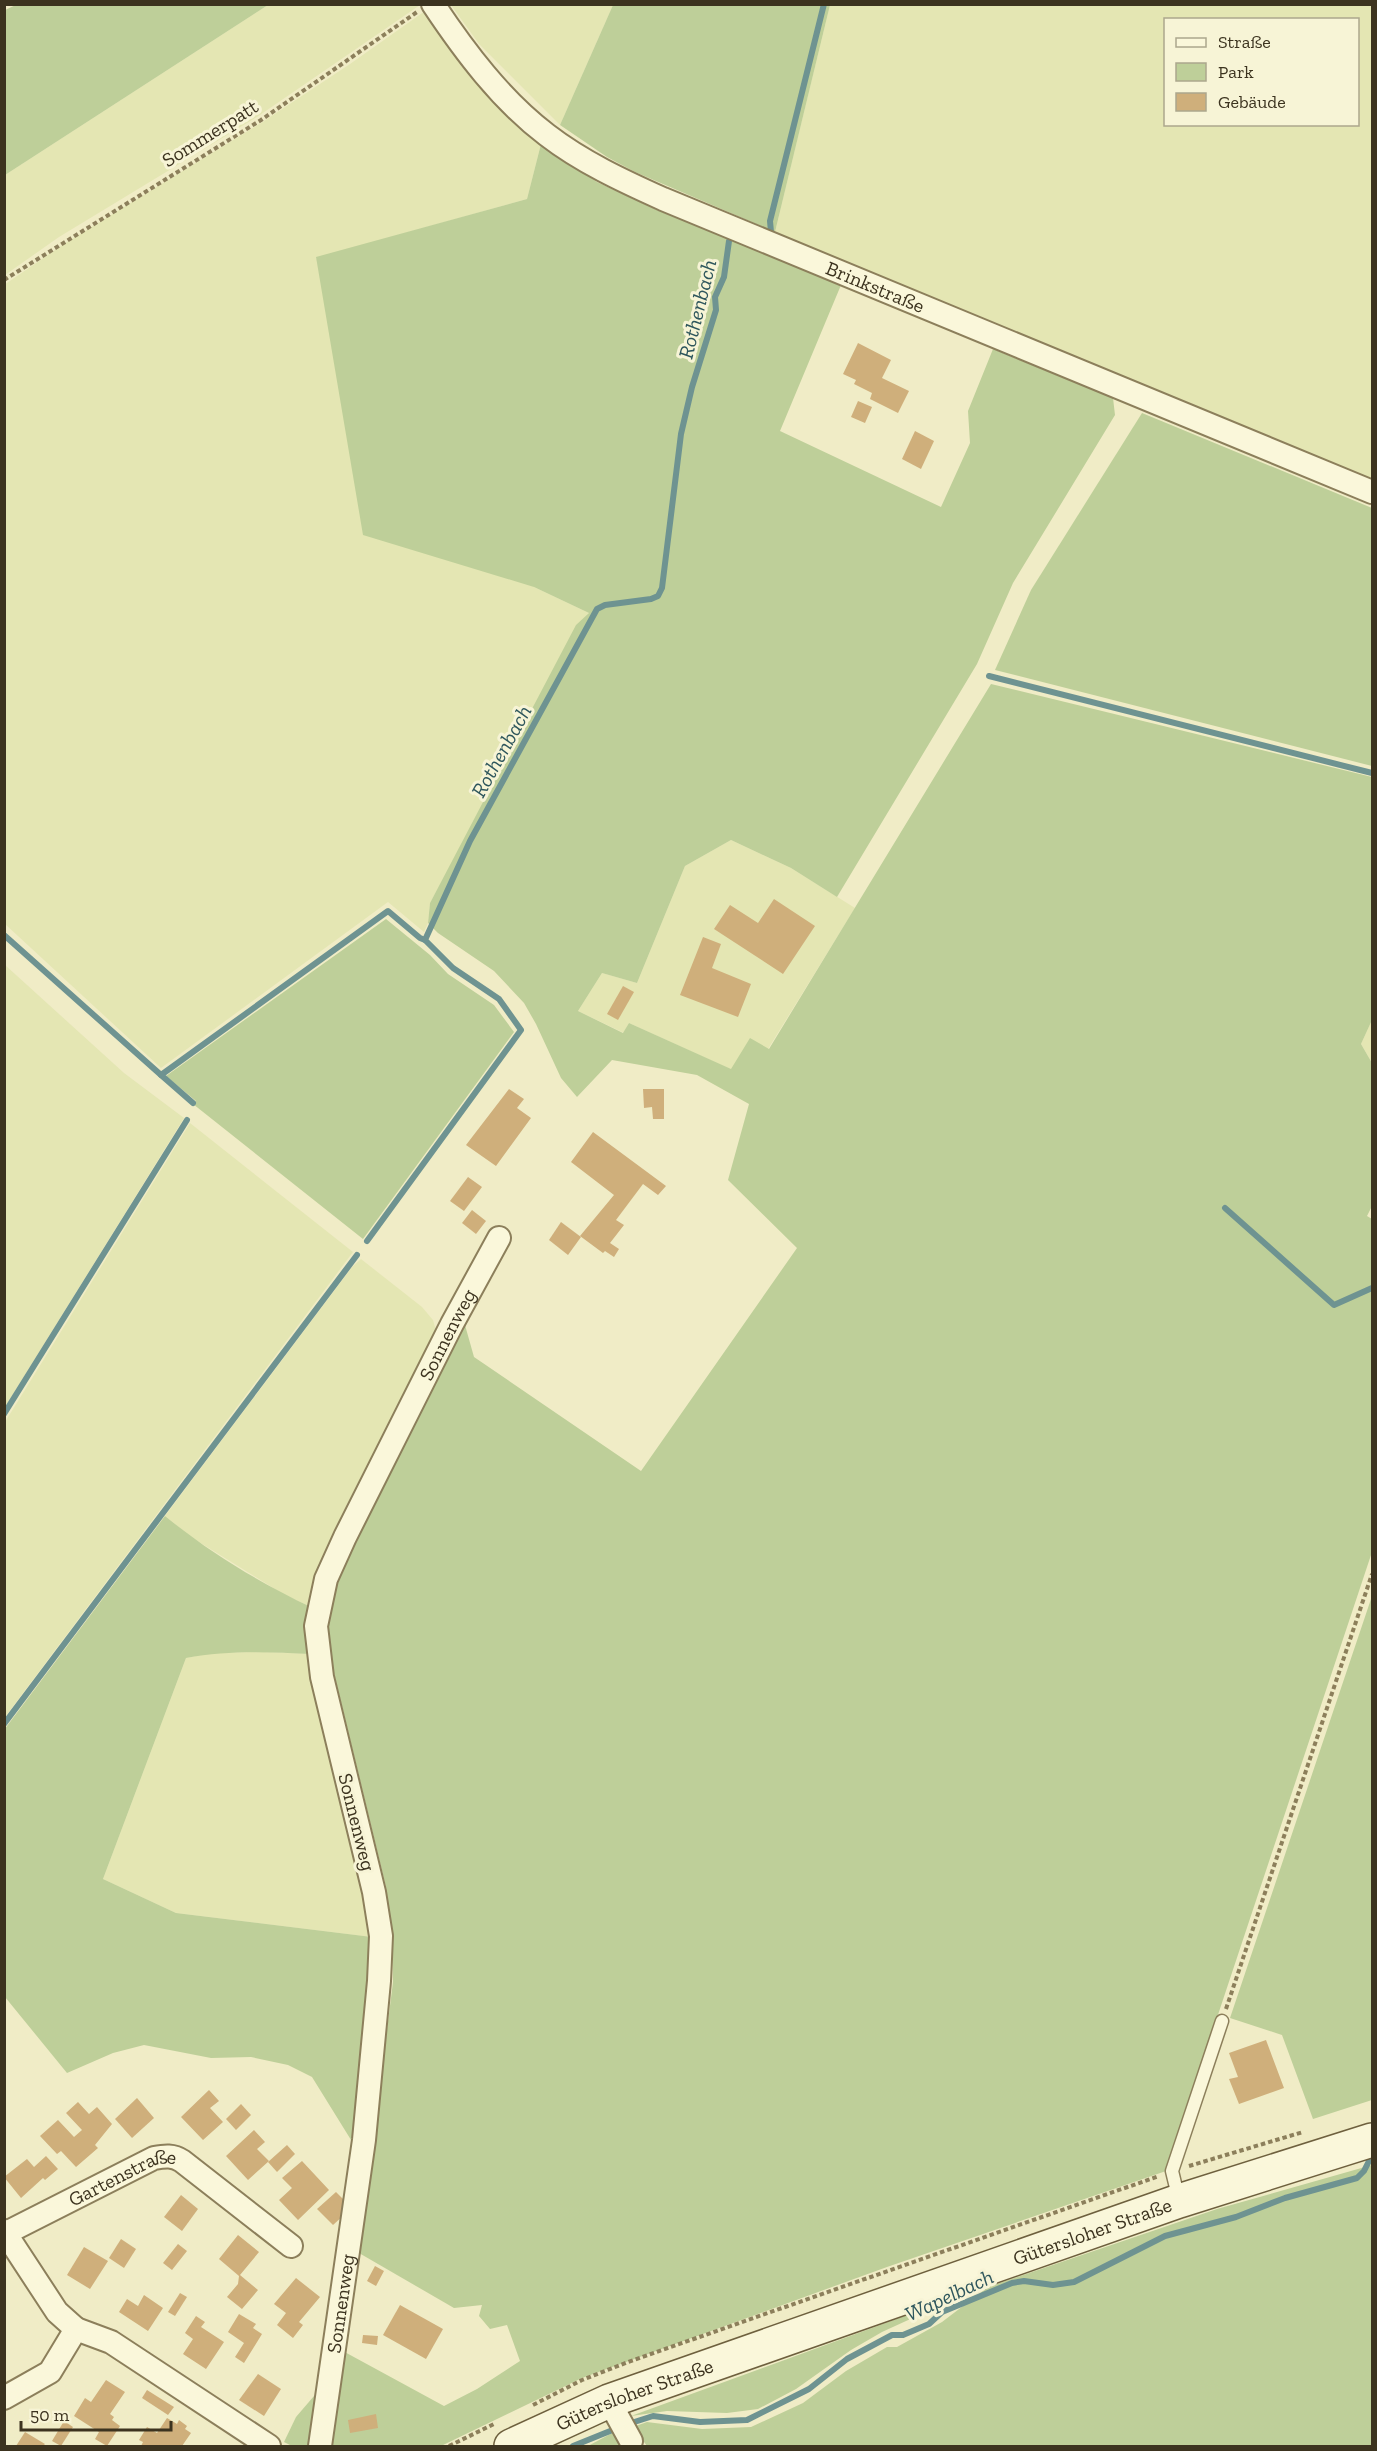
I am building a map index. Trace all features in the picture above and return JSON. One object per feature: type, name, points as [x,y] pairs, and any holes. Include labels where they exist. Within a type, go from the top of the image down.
[{"type":"main road","name":"Gütersloher Straße","points":[[511,2446],[609,2401],[1179,2201],[1372,2140]]},
{"type":"street","name":"Brinkstraße","points":[[426,8],[508,100],[547,135],[603,171],[663,199],[1372,492]]},
{"type":"street","name":"Sonnenweg","points":[[320,2446],[364,2140],[381,1936],[374,1892],[322,1677],[316,1626],[326,1580],[345,1537],[452,1324],[499,1238]]},
{"type":"street","name":"Gartenstraße","points":[[269,2446],[111,2342],[76,2329],[57,2312],[5,2232],[154,2158],[165,2156],[176,2157],[182,2161],[291,2246]]},
{"type":"street","points":[[4,2398],[50,2372],[76,2329]]},
{"type":"street","points":[[609,2401],[631,2441]]},
{"type":"lane","points":[[1179,2201],[1172,2171],[1222,2021]]},
{"type":"path","name":"Sommerpatt","points":[[4,280],[261,120],[426,8]]},
{"type":"path","points":[[1222,2021],[1372,1574]]},
{"type":"green space","points":[[18,4],[268,5],[5,175],[5,10]]},
{"type":"green space","points":[[268,5],[420,5],[257,117],[59,237],[5,275],[5,175]]},
{"type":"green space","points":[[451,5],[613,5],[560,125],[479,44]]},
{"type":"green space","points":[[613,5],[830,5],[775,232],[635,172],[607,157],[560,125]]},
{"type":"green space","points":[[830,5],[1372,5],[1372,479],[775,232]]},
{"type":"green space","points":[[425,11],[454,55],[497,105],[541,144],[527,199],[316,258],[534,587],[589,613],[430,903],[428,923],[424,932],[388,902],[161,1068],[5,924],[4,285],[64,244],[261,123]]},
{"type":"green space","points":[[541,144],[597,182],[657,210],[841,285],[780,431],[941,507],[970,443],[968,411],[993,349],[1113,398],[1115,415],[1013,583],[977,664],[837,897],[791,868],[731,840],[685,866],[637,983],[602,973],[578,1011],[623,1033],[629,1023],[731,1069],[750,1038],[769,1049],[991,684],[1372,777],[1372,1020],[1361,1044],[1372,1063],[1372,1206],[1367,1216],[1372,1219],[1372,1552],[1166,2171],[887,2267],[582,2378],[441,2446],[327,2446],[341,2350],[444,2406],[477,2389],[520,2361],[507,2325],[490,2329],[479,2316],[482,2305],[454,2308],[359,2253],[393,1982],[392,1932],[386,1887],[323,1628],[334,1579],[463,1318],[474,1357],[641,1471],[797,1248],[728,1180],[749,1104],[697,1075],[612,1060],[577,1097],[561,1078],[524,1003],[494,971],[438,933],[428,923],[430,903],[576,625],[589,613],[534,587],[363,535],[316,257],[527,199]]},
{"type":"green space","points":[[1142,413],[1372,508],[1372,766],[995,670],[1031,590]]},
{"type":"green space","points":[[731,840],[791,868],[855,908],[768,1049],[732,1070],[629,1023],[624,1033],[578,1011],[602,973],[637,983],[685,866]]},
{"type":"green space","points":[[386,919],[430,955],[448,974],[494,1005],[514,1032],[363,1239],[193,1104],[196,1101],[166,1076]]},
{"type":"green space","points":[[5,965],[124,1073],[184,1118],[5,1407]]},
{"type":"green space","points":[[1372,1020],[1372,1063],[1361,1044]]},
{"type":"green space","points":[[190,1123],[353,1252],[5,1717],[5,1422]]},
{"type":"green space","points":[[361,1259],[422,1307],[433,1320],[437,1334],[311,1607],[283,1594],[191,1537],[165,1516],[352,1267]]},
{"type":"green space","points":[[165,1516],[235,1566],[311,1607],[311,1654],[232,1653],[186,1658],[103,1879],[176,1913],[372,1937],[356,2148],[312,2077],[288,2065],[251,2057],[211,2058],[144,2045],[113,2053],[67,2073],[5,1997],[4,1730]]},
{"type":"green space","points":[[1372,1596],[1372,2100],[1313,2119],[1282,2035],[1230,2018]]},
{"type":"green space","points":[[212,1653],[311,1654],[366,1890],[372,1937],[176,1913],[103,1879],[186,1658]]},
{"type":"green space","points":[[1372,2165],[1372,2446],[647,2446],[633,2427],[647,2422],[702,2429],[751,2427],[803,2403],[846,2371],[887,2347],[897,2347],[942,2322],[988,2287],[1217,2209]]},
{"type":"green space","points":[[965,2294],[882,2332],[851,2350],[796,2389],[758,2409],[727,2413],[667,2411],[631,2416]]},
{"type":"green space","points":[[320,2389],[312,2446],[292,2446],[284,2442],[296,2417]]},
{"type":"green space","points":[[614,2432],[626,2446],[588,2446]]},
{"type":"building","points":[[858,343],[891,360],[882,378],[909,391],[898,413],[870,399],[872,393],[854,384],[856,380],[843,374]]},
{"type":"building","points":[[858,401],[872,407],[865,423],[851,417]]},
{"type":"building","points":[[915,431],[934,441],[921,469],[902,459]]},
{"type":"building","points":[[774,899],[815,926],[783,974],[714,929],[730,905],[758,923]]},
{"type":"building","points":[[703,937],[721,944],[712,968],[751,984],[738,1017],[680,995]]},
{"type":"building","points":[[623,986],[634,992],[618,1020],[607,1014]]},
{"type":"building","points":[[509,1089],[524,1099],[517,1108],[531,1118],[496,1166],[466,1145]]},
{"type":"building","points":[[643,1089],[664,1089],[664,1119],[653,1119],[652,1107],[644,1108]]},
{"type":"building","points":[[593,1132],[666,1186],[658,1195],[643,1184],[616,1220],[624,1225],[610,1243],[619,1249],[614,1257],[605,1251],[603,1253],[580,1236],[614,1195],[571,1162]]},
{"type":"building","points":[[468,1177],[482,1187],[464,1211],[450,1201]]},
{"type":"building","points":[[472,1210],[486,1221],[476,1234],[462,1223]]},
{"type":"building","points":[[561,1222],[581,1237],[568,1255],[549,1240]]},
{"type":"building","points":[[1266,2040],[1284,2088],[1239,2104],[1229,2079],[1238,2077],[1229,2053]]},
{"type":"building","points":[[209,2090],[219,2101],[210,2108],[223,2122],[203,2140],[181,2117]]},
{"type":"building","points":[[137,2098],[154,2118],[132,2138],[115,2119]]},
{"type":"building","points":[[78,2102],[89,2114],[97,2107],[112,2124],[95,2145],[98,2148],[76,2167],[61,2151],[57,2154],[40,2136],[58,2120],[74,2137],[82,2130],[66,2113]]},
{"type":"building","points":[[241,2104],[251,2115],[236,2130],[226,2119]]},
{"type":"building","points":[[254,2130],[265,2142],[257,2149],[269,2161],[248,2180],[226,2156]]},
{"type":"building","points":[[287,2145],[295,2154],[277,2172],[268,2162]]},
{"type":"building","points":[[46,2156],[58,2169],[45,2180],[43,2178],[21,2198],[4,2177],[27,2159],[34,2167]]},
{"type":"building","points":[[302,2161],[329,2190],[298,2220],[279,2200],[292,2188],[282,2178]]},
{"type":"building","points":[[336,2192],[347,2203],[344,2215],[333,2225],[317,2209]]},
{"type":"building","points":[[181,2195],[198,2209],[182,2231],[164,2217]]},
{"type":"building","points":[[238,2235],[259,2252],[240,2275],[258,2290],[242,2309],[227,2297],[238,2284],[239,2276],[219,2259]]},
{"type":"building","points":[[121,2239],[136,2249],[124,2268],[109,2258]]},
{"type":"building","points":[[178,2244],[187,2251],[172,2270],[163,2263]]},
{"type":"building","points":[[84,2247],[108,2261],[90,2289],[67,2275]]},
{"type":"building","points":[[375,2266],[384,2271],[376,2286],[367,2281]]},
{"type":"building","points":[[296,2278],[320,2297],[299,2322],[303,2325],[293,2338],[277,2325],[286,2313],[274,2304]]},
{"type":"building","points":[[180,2293],[187,2297],[175,2316],[168,2312]]},
{"type":"building","points":[[144,2295],[163,2308],[148,2331],[119,2312],[127,2299],[138,2306]]},
{"type":"building","points":[[400,2305],[443,2329],[426,2359],[383,2335]]},
{"type":"building","points":[[239,2314],[256,2324],[253,2328],[262,2334],[244,2363],[235,2357],[244,2343],[228,2332]]},
{"type":"building","points":[[196,2316],[205,2322],[201,2327],[224,2342],[206,2369],[183,2354],[193,2339],[185,2333]]},
{"type":"building","points":[[363,2335],[378,2336],[377,2345],[362,2343]]},
{"type":"building","points":[[258,2374],[281,2389],[264,2416],[239,2400]]},
{"type":"building","points":[[106,2380],[125,2392],[110,2414],[114,2417],[112,2420],[120,2426],[107,2446],[95,2439],[99,2432],[74,2416],[85,2398],[91,2402]]},
{"type":"building","points":[[147,2390],[174,2407],[168,2415],[142,2398]]},
{"type":"building","points":[[376,2414],[378,2428],[350,2433],[348,2420]]},
{"type":"building","points":[[167,2418],[177,2424],[179,2420],[187,2426],[185,2429],[191,2433],[182,2446],[141,2446],[143,2442],[139,2440],[147,2427],[157,2433]]},
{"type":"building","points":[[64,2421],[73,2427],[61,2446],[52,2441]]},
{"type":"building","points":[[25,2432],[45,2444],[43,2446],[16,2446]]},
{"type":"waterway","name":"Rothenbach","points":[[771,232],[770,221],[824,4]]},
{"type":"waterway","name":"Rothenbach","points":[[367,1241],[521,1030],[499,999],[453,968],[425,940],[470,841],[597,609],[605,605],[651,599],[658,596],[662,588],[681,434],[692,387],[716,310],[715,297],[724,277],[729,241]]},
{"type":"waterway","points":[[989,676],[1372,773]]},
{"type":"waterway","points":[[193,1103],[161,1075],[388,911],[425,940]]},
{"type":"waterway","points":[[4,935],[161,1075]]},
{"type":"waterway","points":[[4,1414],[187,1120]]},
{"type":"waterway","points":[[1225,1208],[1334,1305],[1372,1288]]},
{"type":"waterway","points":[[4,1724],[357,1255]]},
{"type":"waterway","name":"Wapelbach","points":[[573,2446],[653,2416],[700,2422],[747,2420],[809,2389],[847,2359],[892,2335],[903,2335],[929,2324],[942,2312],[1012,2283],[1024,2281],[1053,2285],[1074,2282],[1165,2236],[1236,2217],[1285,2198],[1357,2178],[1364,2171],[1372,2155]]}]
